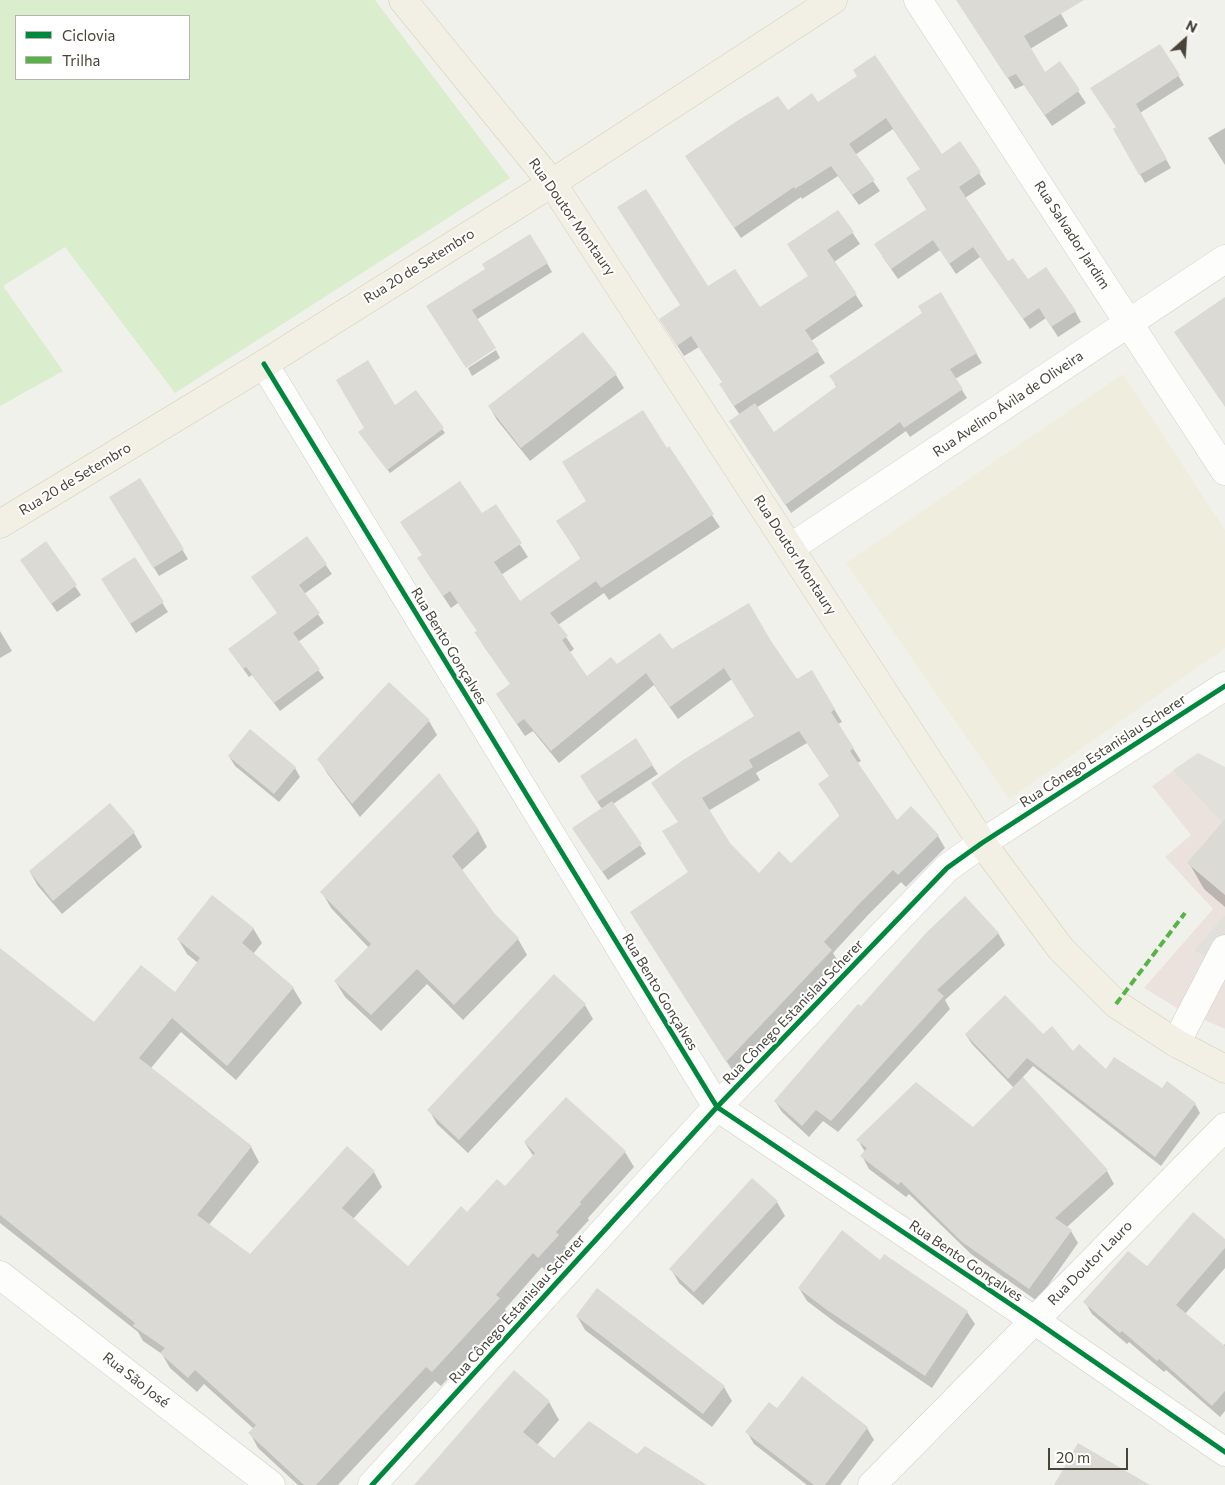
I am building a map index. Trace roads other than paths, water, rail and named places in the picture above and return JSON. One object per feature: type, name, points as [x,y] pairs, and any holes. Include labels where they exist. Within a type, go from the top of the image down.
[{"type":"main road","name":"Rua Doutor Montaury","points":[[403,0],[552,183],[982,843],[1061,950],[1116,1004],[1176,1043],[1225,1069]]},
{"type":"main road","name":"Rua 20 de Setembro","points":[[0,524],[264,364],[552,183],[833,0]]},
{"type":"street","name":"Rua Salvador Jardim","points":[[918,0],[1225,471]]},
{"type":"street","name":"Rua Avelino Ávila de Oliveira","points":[[790,548],[1225,259]]},
{"type":"street","name":"Rua Bento Gonçalves","points":[[264,364],[717,1107],[1034,1320],[1225,1452]]},
{"type":"street","name":"Rua Cônego Estanislau Scherer","points":[[372,1485],[717,1107],[948,868],[982,843],[1225,686]]},
{"type":"street","points":[[1176,1043],[1225,949]]},
{"type":"street","name":"Rua Doutor Lauro","points":[[872,1485],[1225,1127]]},
{"type":"street","name":"Rua São José","points":[[0,1275],[271,1485]]}]
